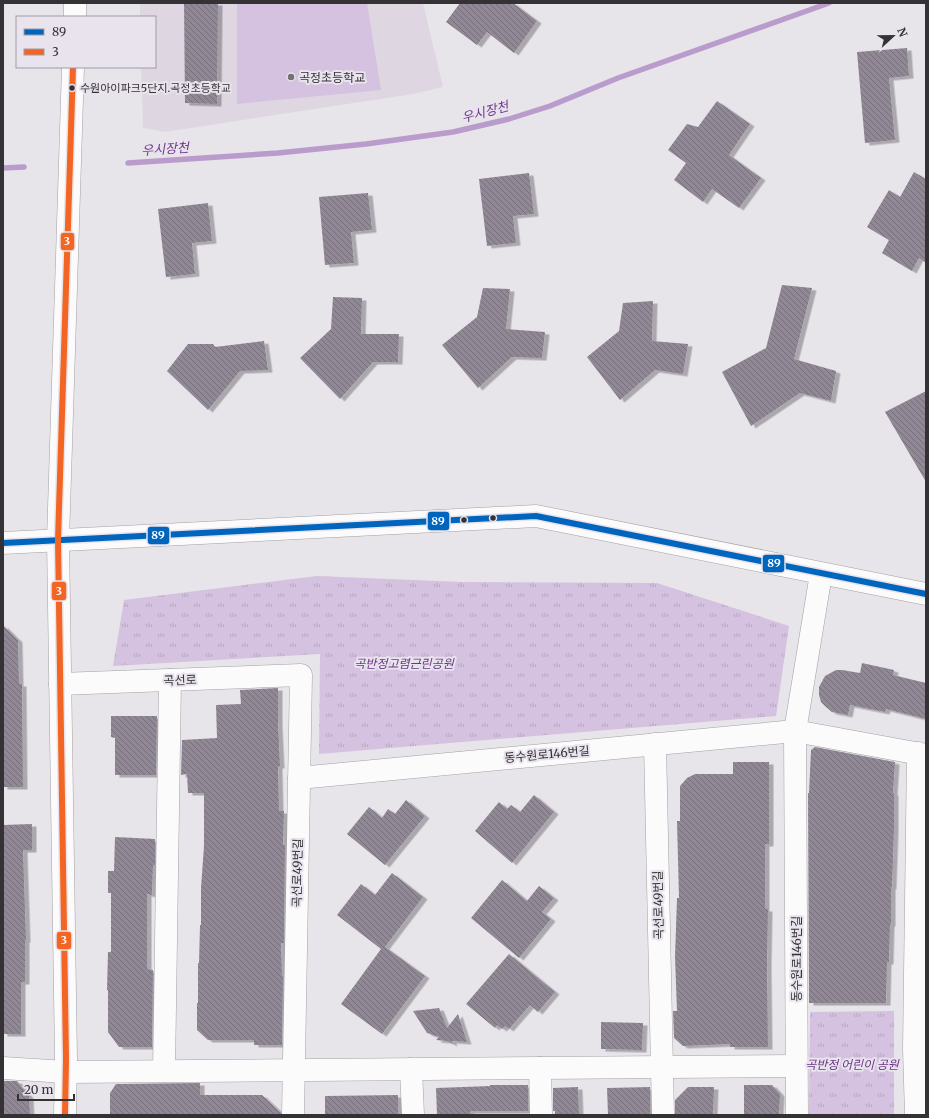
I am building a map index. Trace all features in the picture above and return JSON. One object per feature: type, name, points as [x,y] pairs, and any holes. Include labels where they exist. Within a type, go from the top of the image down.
[{"type":"street","points":[[75,3],[75,16]]},
{"type":"street","points":[[65,1115],[66,1072],[58,540],[73,68]]},
{"type":"street","points":[[3,543],[536,516],[926,594]]},
{"type":"street","name":"동수원로146번길","points":[[797,1115],[795,731],[821,574]]},
{"type":"street","name":"곡선로","points":[[60,684],[301,676]]},
{"type":"street","name":"곡선로49번길","points":[[292,1115],[301,676]]},
{"type":"street","points":[[164,1071],[170,680]]},
{"type":"street","name":"동수원로146번길","points":[[299,778],[795,731],[922,754],[920,1050],[916,1115]]},
{"type":"street","name":"곡선로49번길","points":[[655,744],[663,1115]]},
{"type":"street","points":[[3,1068],[66,1072],[797,1066]]},
{"type":"street","points":[[540,1068],[542,1115]]},
{"type":"street","points":[[411,1069],[412,1115]]},
{"type":"shaded area","name":"곡정초등학교","points":[[140,3],[423,3],[443,87],[413,94],[165,132],[143,128],[141,68],[156,68],[156,16],[140,16]]},
{"type":"green space","points":[[237,3],[367,3],[381,90],[237,104]]},
{"type":"green space","name":"곡반정고렴근린공원","points":[[317,576],[462,582],[657,583],[789,626],[776,716],[319,754],[320,654],[113,666],[124,600]]},
{"type":"green space","name":"곡반정 어린이 공원","points":[[894,1011],[894,1115],[809,1115],[810,1012]]},
{"type":"building","points":[[184,3],[218,3],[217,104],[185,103]]},
{"type":"building","points":[[460,3],[513,3],[537,21],[514,53],[487,32],[477,45],[446,22]]},
{"type":"building","points":[[907,48],[909,76],[889,78],[895,140],[865,143],[857,52]]},
{"type":"building","points":[[717,101],[750,124],[729,155],[761,178],[739,208],[712,189],[703,202],[674,180],[686,163],[668,150],[687,124],[698,127]]},
{"type":"building","points":[[914,172],[926,179],[926,263],[919,258],[912,271],[882,253],[889,240],[867,227],[889,190],[900,197]]},
{"type":"building","points":[[529,173],[534,214],[513,216],[516,243],[487,246],[479,179]]},
{"type":"building","points":[[368,193],[372,230],[351,232],[354,263],[325,265],[319,197]]},
{"type":"building","points":[[208,203],[212,241],[192,243],[195,274],[166,277],[158,209]]},
{"type":"building","points":[[782,285],[812,288],[794,359],[836,371],[831,401],[800,393],[751,426],[722,372],[766,348]]},
{"type":"building","points":[[483,288],[510,289],[506,329],[545,332],[542,358],[512,357],[478,388],[442,345],[477,317]]},
{"type":"building","points":[[333,297],[362,298],[361,334],[399,334],[398,362],[373,362],[340,399],[300,358],[331,329]]},
{"type":"building","points":[[653,301],[652,341],[688,344],[683,374],[655,370],[620,400],[587,357],[619,331],[623,303]]},
{"type":"building","points":[[264,341],[268,370],[240,371],[208,410],[167,371],[188,344],[213,344],[215,347]]},
{"type":"building","points":[[926,391],[926,482],[885,412]]},
{"type":"building","points":[[3,625],[18,640],[19,684],[22,684],[23,787],[3,787]]},
{"type":"building","points":[[862,663],[894,670],[893,675],[926,683],[926,719],[886,709],[885,712],[850,705],[848,715],[832,712],[826,707],[821,702],[819,695],[819,687],[825,676],[836,670],[860,673]]},
{"type":"building","points":[[278,688],[280,766],[278,766],[279,811],[284,811],[283,845],[285,845],[284,943],[281,943],[283,976],[282,1045],[254,1045],[254,1040],[208,1040],[197,1030],[198,963],[204,846],[204,793],[188,793],[187,774],[181,775],[182,740],[217,738],[216,705],[241,704],[240,690]]},
{"type":"building","points":[[111,716],[157,716],[156,775],[115,775],[115,738],[111,737]]},
{"type":"building","points":[[815,747],[895,762],[893,793],[894,829],[891,924],[889,962],[887,962],[886,1003],[809,1003],[808,793],[811,750]]},
{"type":"building","points":[[733,762],[769,762],[769,844],[765,844],[765,909],[768,909],[768,1047],[730,1047],[730,1044],[683,1046],[674,1038],[673,1011],[677,1011],[675,957],[677,898],[679,898],[677,821],[680,821],[680,786],[687,778],[695,774],[733,774]]},
{"type":"building","points":[[534,795],[554,812],[512,863],[475,831],[499,802],[507,809],[511,805],[520,812]]},
{"type":"building","points":[[406,800],[425,816],[385,865],[347,834],[369,807],[382,818],[388,809],[395,814]]},
{"type":"building","points":[[32,824],[32,850],[23,850],[26,940],[25,982],[21,982],[21,1034],[3,1034],[3,825]]},
{"type":"building","points":[[115,837],[155,839],[155,865],[153,865],[152,895],[147,894],[147,969],[153,970],[152,1047],[119,1047],[108,1032],[107,990],[108,952],[111,952],[111,893],[108,893],[108,871],[114,871]]},
{"type":"building","points":[[392,873],[423,897],[385,947],[425,976],[382,1034],[341,1004],[381,949],[337,915],[361,884],[375,895]]},
{"type":"building","points":[[502,880],[527,901],[539,886],[554,898],[542,912],[551,919],[519,958],[471,918]]},
{"type":"building","points":[[509,954],[555,992],[538,1012],[530,1005],[509,1029],[505,1026],[502,1029],[497,1025],[495,1028],[466,1004]]},
{"type":"building","points":[[439,1008],[447,1028],[458,1014],[467,1042],[452,1041],[453,1044],[447,1041],[436,1040],[439,1037],[427,1033],[413,1011]]},
{"type":"building","points":[[601,1022],[643,1023],[642,1050],[601,1049]]},
{"type":"building","points":[[3,1081],[17,1081],[29,1096],[30,1115],[3,1115]]},
{"type":"building","points":[[200,1083],[200,1095],[262,1095],[281,1113],[281,1115],[110,1115],[110,1093],[116,1084]]},
{"type":"building","points":[[490,1085],[528,1085],[528,1111],[470,1111],[470,1115],[437,1115],[436,1088]]},
{"type":"building","points":[[744,1085],[772,1085],[780,1094],[779,1115],[744,1115]]},
{"type":"building","points":[[578,1087],[579,1115],[555,1115],[555,1111],[553,1111],[553,1088]]},
{"type":"building","points":[[650,1087],[650,1115],[608,1115],[607,1088]]},
{"type":"building","points":[[688,1087],[714,1087],[713,1115],[675,1115],[675,1100]]},
{"type":"building","points":[[398,1095],[398,1115],[325,1115],[325,1096]]},
{"type":"waterway","name":"우시장천","points":[[128,163],[278,153],[366,144],[453,132],[509,119],[550,106],[618,78],[829,3]]},
{"type":"waterway","name":"우시장천","points":[[3,168],[24,167]]},
{"type":"transit line","name":"3","points":[[65,1115],[66,1059],[58,540],[73,68]]},
{"type":"transit line","name":"89","points":[[3,543],[536,516],[926,594]]},
{"type":"place","name":"곡정초등학교","points":[[291,77]]},
{"type":"place","name":"수원아이파크5단지.곡정초등학교","points":[[72,88]]}]
